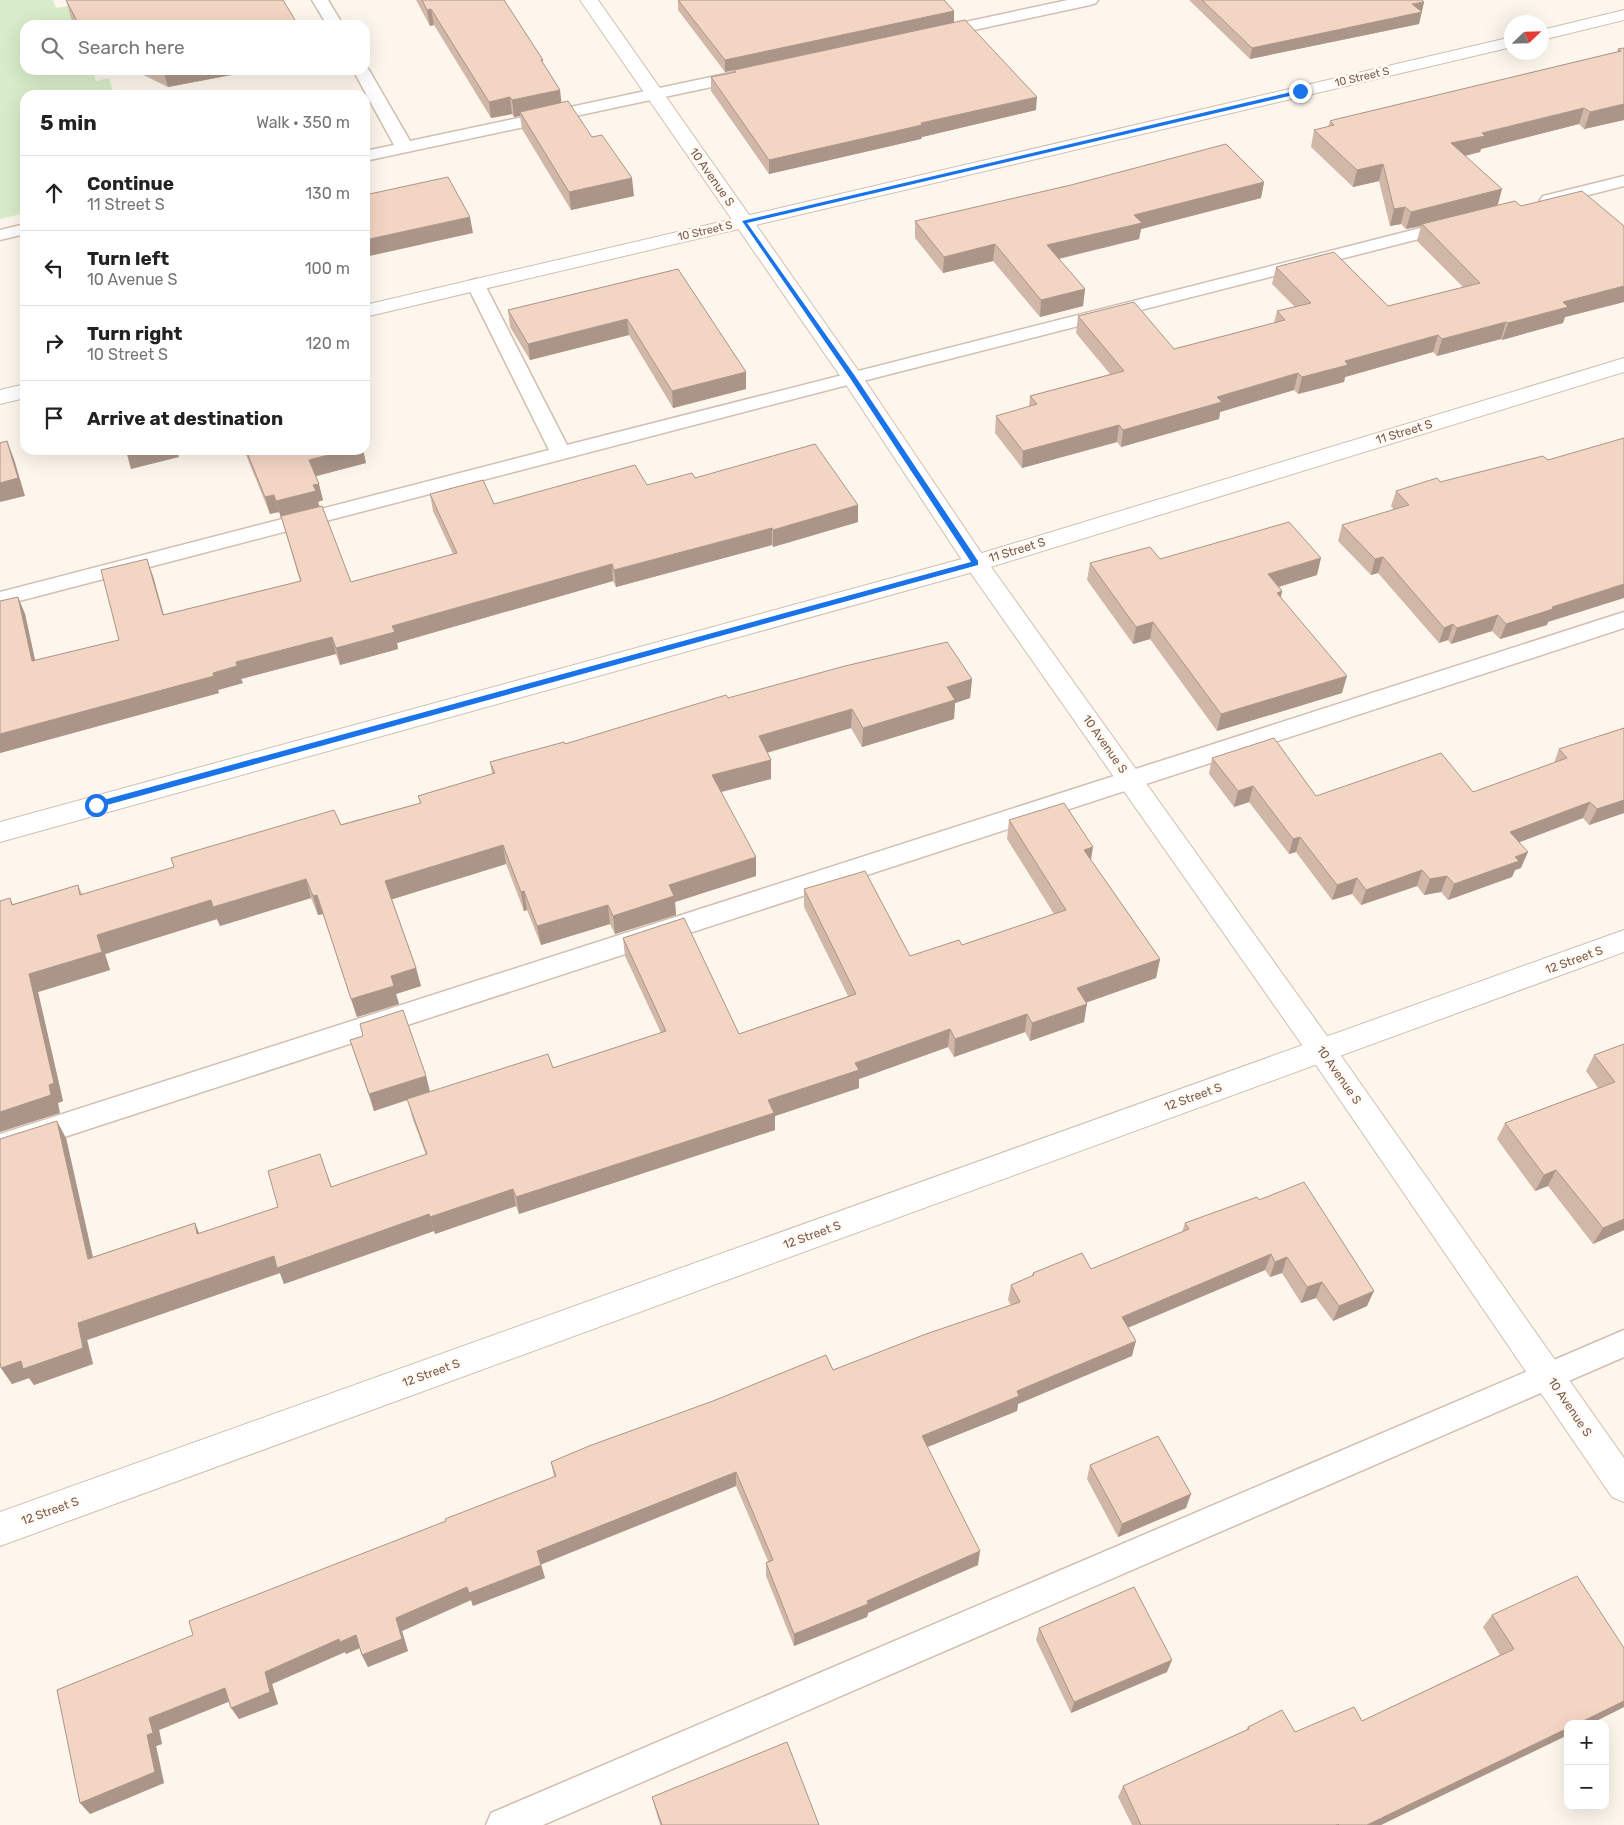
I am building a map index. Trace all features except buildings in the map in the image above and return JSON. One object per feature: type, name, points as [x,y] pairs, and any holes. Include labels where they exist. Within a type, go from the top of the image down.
[{"type":"street","name":"10 Avenue S","points":[[589,0],[852,378],[976,563],[1322,1050],[1624,1486]]},
{"type":"street","points":[[1549,33],[1624,15]]},
{"type":"street","name":"10 Street S","points":[[370,310],[1504,44]]},
{"type":"street","name":"11 Street S","points":[[0,832],[976,563],[1624,364]]},
{"type":"street","points":[[0,397],[20,392]]},
{"type":"street","name":"12 Street S","points":[[0,1530],[1624,941]]},
{"type":"lane","points":[[320,0],[332,20]]},
{"type":"lane","points":[[926,36],[1090,0]]},
{"type":"lane","points":[[370,155],[761,71]]},
{"type":"lane","points":[[364,75],[405,148]]},
{"type":"lane","points":[[1528,206],[1624,181]]},
{"type":"lane","points":[[0,599],[1470,220]]},
{"type":"lane","points":[[0,235],[20,231]]},
{"type":"lane","points":[[476,285],[561,453]]},
{"type":"lane","points":[[0,1146],[1624,620]]},
{"type":"lane","points":[[504,1825],[1548,1374],[1624,1343]]},
{"type":"green space","points":[[0,0],[53,0],[56,8],[68,6],[73,20],[20,20],[20,75],[94,75],[96,81],[109,78],[113,90],[20,90],[20,214],[0,219]]},
{"type":"route","points":[[96,805],[976,563],[852,378],[744,222],[1300,91]]}]
